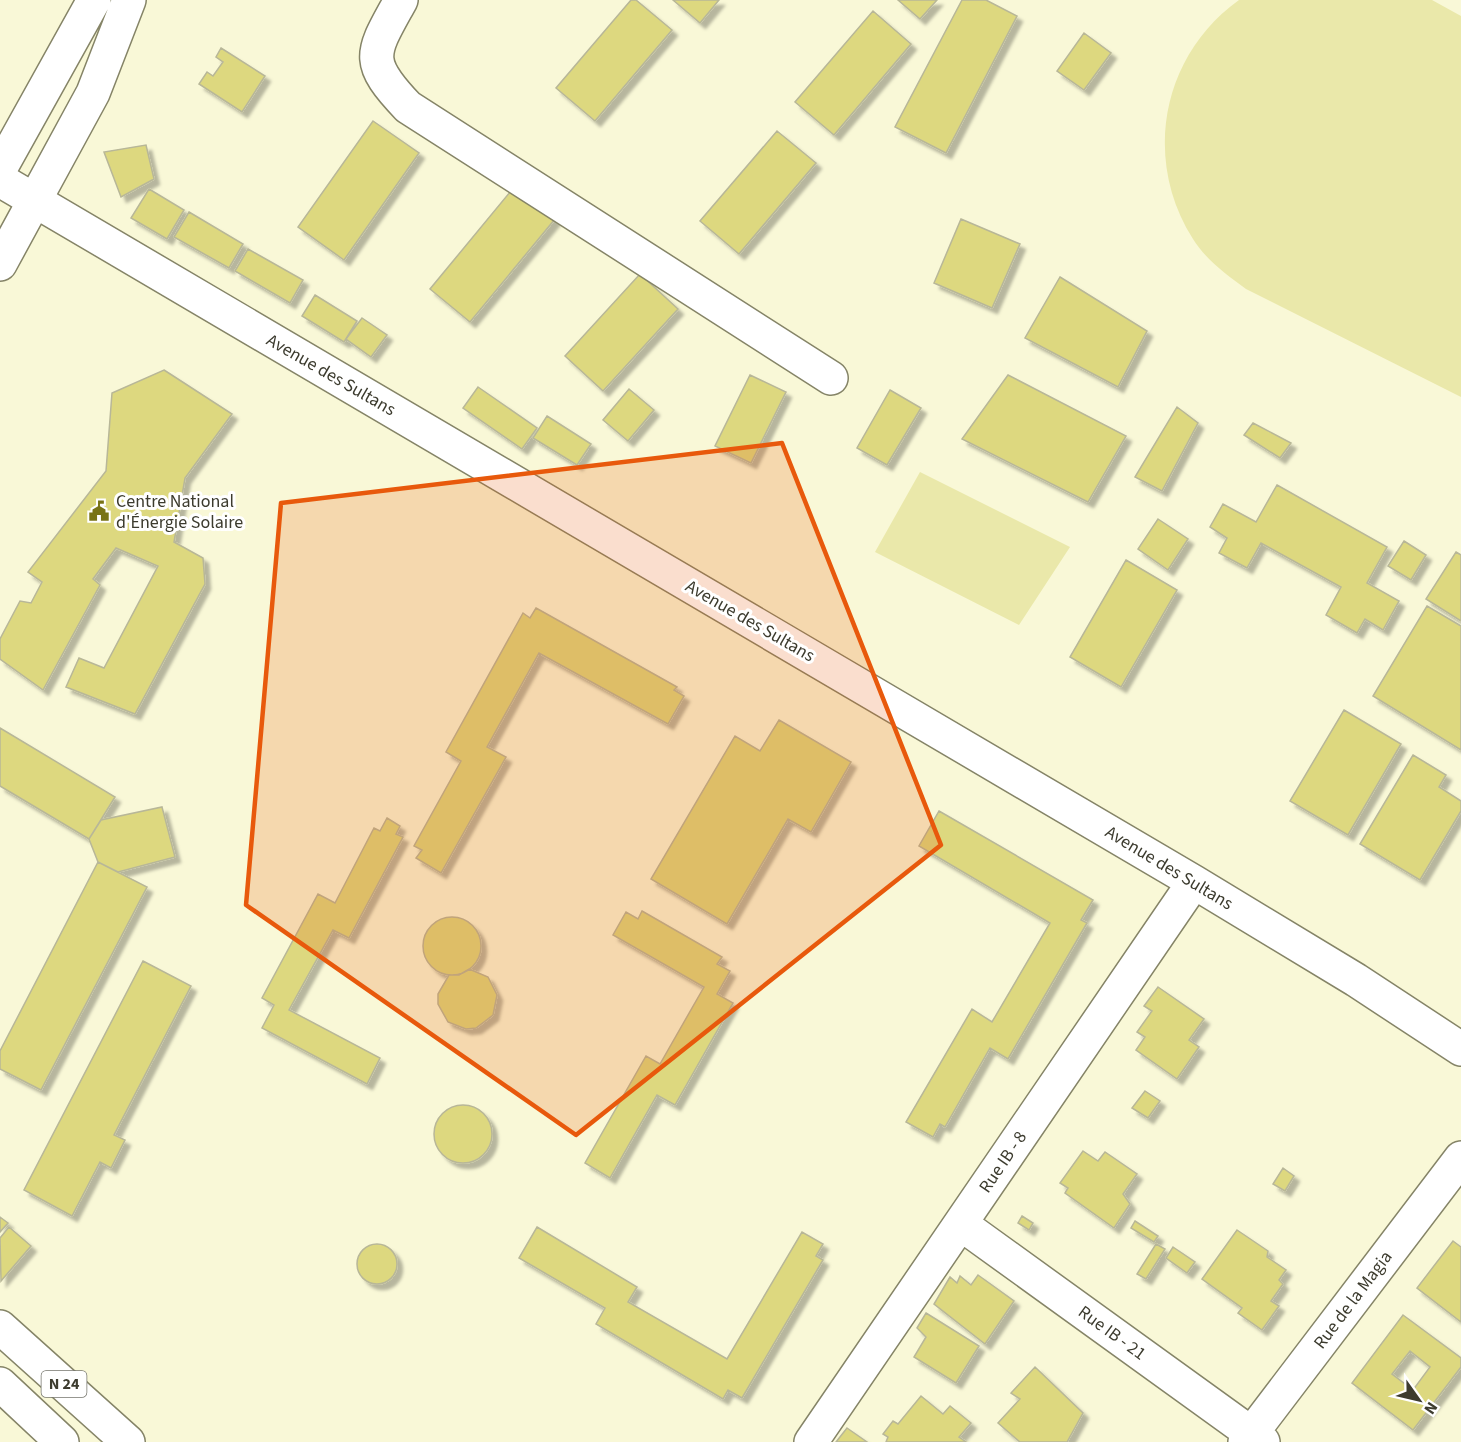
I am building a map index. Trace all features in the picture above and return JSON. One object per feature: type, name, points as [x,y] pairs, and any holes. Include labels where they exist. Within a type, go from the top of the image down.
[{"type":"main road","points":[[0,169],[94,0]]},
{"type":"main road","points":[[0,264],[93,93],[129,0]]},
{"type":"main road","points":[[401,0],[376,45],[377,66],[383,81],[408,107],[831,378]]},
{"type":"main road","name":"Avenue des Sultans","points":[[0,180],[1194,882],[1356,980],[1461,1049]]},
{"type":"main road","name":"Rue IB - 8","points":[[811,1442],[1194,882]]},
{"type":"main road","name":"Rue de la Magia","points":[[1253,1439],[1461,1158]]},
{"type":"main road","name":"Rue IB - 21","points":[[961,1224],[1253,1439]]},
{"type":"main road","name":"N 24","points":[[0,1327],[128,1442]]},
{"type":"main road","name":"N 24","points":[[0,1384],[62,1442]]},
{"type":"highlighted area","points":[[782,443],[941,845],[576,1135],[246,905],[281,503]]},
{"type":"shaded area","points":[[1239,0],[1432,0],[1461,16],[1461,397],[1246,289],[1210,260],[1193,239],[1177,208],[1168,176],[1165,143],[1168,110],[1177,79],[1192,49],[1213,23]]},
{"type":"shaded area","points":[[920,472],[1070,547],[1019,625],[875,552]]},
{"type":"building","points":[[631,0],[636,0],[672,30],[595,121],[556,88]]},
{"type":"building","points":[[673,0],[719,0],[700,23]]},
{"type":"building","points":[[898,0],[937,0],[920,19]]},
{"type":"building","points":[[962,0],[986,0],[1017,16],[946,153],[895,127]]},
{"type":"building","points":[[873,11],[911,44],[834,135],[795,102]]},
{"type":"building","points":[[1084,33],[1111,53],[1084,90],[1057,71]]},
{"type":"building","points":[[221,48],[265,76],[242,112],[199,84],[207,72],[213,76],[223,62],[216,57]]},
{"type":"building","points":[[373,121],[419,153],[344,260],[298,227]]},
{"type":"building","points":[[777,131],[816,163],[739,254],[700,221]]},
{"type":"building","points":[[146,145],[154,179],[121,197],[104,152]]},
{"type":"building","points":[[515,186],[555,219],[470,322],[430,289]]},
{"type":"building","points":[[149,189],[184,210],[167,239],[131,218]]},
{"type":"building","points":[[189,212],[243,244],[229,268],[174,237]]},
{"type":"building","points":[[961,219],[1020,244],[992,308],[934,283]]},
{"type":"building","points":[[248,249],[303,280],[290,303],[235,271]]},
{"type":"building","points":[[640,274],[678,309],[603,391],[565,356]]},
{"type":"building","points":[[1060,277],[1147,331],[1118,387],[1025,338]]},
{"type":"building","points":[[315,295],[357,321],[344,342],[302,316]]},
{"type":"building","points":[[362,318],[387,335],[371,357],[346,339]]},
{"type":"building","points":[[164,370],[232,414],[185,478],[174,542],[203,558],[205,584],[135,714],[66,687],[79,658],[104,668],[158,566],[116,548],[93,579],[100,585],[43,690],[0,659],[0,639],[20,601],[31,603],[42,582],[28,572],[106,471],[112,393]]},
{"type":"building","points":[[750,375],[786,392],[751,463],[715,446]]},
{"type":"building","points":[[1008,375],[1126,436],[1088,502],[962,439]]},
{"type":"building","points":[[478,387],[537,428],[522,449],[463,408]]},
{"type":"building","points":[[629,389],[654,410],[628,441],[603,420]]},
{"type":"building","points":[[890,390],[921,408],[887,465],[857,448]]},
{"type":"building","points":[[1177,407],[1198,423],[1162,491],[1135,477]]},
{"type":"building","points":[[547,416],[591,444],[577,465],[533,438]]},
{"type":"building","points":[[1253,423],[1291,443],[1280,458],[1244,435]]},
{"type":"building","points":[[1277,485],[1387,547],[1367,583],[1399,601],[1383,630],[1365,619],[1357,633],[1326,615],[1341,587],[1261,543],[1247,568],[1219,553],[1227,538],[1210,527],[1223,504],[1256,522]]},
{"type":"building","points":[[1158,519],[1188,539],[1168,570],[1138,549]]},
{"type":"building","points":[[1404,541],[1426,555],[1411,580],[1388,566]]},
{"type":"building","points":[[1456,552],[1461,555],[1461,621],[1426,599]]},
{"type":"building","points":[[1126,560],[1177,590],[1121,687],[1070,657]]},
{"type":"building","points":[[1427,606],[1461,626],[1461,750],[1373,696]]},
{"type":"building","points":[[536,608],[677,687],[674,690],[684,696],[668,724],[539,653],[487,747],[506,757],[441,873],[416,858],[422,850],[414,846],[461,761],[446,752],[523,613],[530,618]]},
{"type":"building","points":[[1344,710],[1401,744],[1348,835],[1290,801]]},
{"type":"building","points":[[779,720],[851,762],[811,832],[788,819],[727,924],[651,879],[735,736],[760,751]]},
{"type":"building","points":[[0,728],[115,797],[89,839],[0,786]]},
{"type":"building","points":[[1413,755],[1446,775],[1439,787],[1461,801],[1461,811],[1420,880],[1360,844]]},
{"type":"building","points":[[162,807],[175,857],[118,872],[98,862],[89,839],[101,820]]},
{"type":"building","points":[[939,811],[1093,900],[1081,920],[1087,923],[1008,1059],[990,1048],[945,1127],[940,1124],[933,1137],[906,1122],[972,1009],[992,1022],[1050,923],[919,846]]},
{"type":"building","points":[[387,818],[400,826],[396,834],[403,837],[349,938],[333,930],[289,1010],[380,1058],[367,1084],[262,1028],[274,1005],[262,998],[318,894],[335,903],[374,828],[380,831]]},
{"type":"building","points":[[98,862],[147,887],[41,1090],[0,1069],[0,1051]]},
{"type":"building","points":[[642,911],[722,957],[717,964],[730,971],[717,994],[733,1003],[675,1105],[657,1095],[610,1178],[585,1163],[646,1056],[660,1064],[704,987],[613,935],[626,912],[638,919]]},
{"type":"building","points":[[452,917],[463,919],[476,930],[481,946],[479,957],[468,970],[452,975],[441,973],[428,962],[423,946],[425,935],[436,922]]},
{"type":"building","points":[[143,961],[191,986],[114,1135],[125,1140],[111,1168],[100,1162],[72,1216],[24,1190]]},
{"type":"building","points":[[469,969],[488,977],[497,995],[493,1015],[476,1028],[466,1029],[448,1022],[438,1004],[438,994],[449,975],[459,975]]},
{"type":"building","points":[[1158,987],[1204,1019],[1189,1040],[1199,1047],[1177,1079],[1136,1050],[1145,1037],[1137,1032],[1152,1011],[1144,1006]]},
{"type":"building","points":[[1145,1091],[1160,1101],[1148,1118],[1132,1108]]},
{"type":"building","points":[[463,1105],[474,1107],[487,1118],[492,1134],[490,1145],[479,1158],[463,1163],[452,1161],[439,1150],[434,1134],[436,1123],[447,1110]]},
{"type":"building","points":[[1083,1151],[1098,1161],[1105,1152],[1137,1174],[1123,1194],[1130,1204],[1114,1228],[1065,1193],[1068,1188],[1060,1183]]},
{"type":"building","points":[[1283,1168],[1294,1176],[1285,1191],[1273,1184]]},
{"type":"building","points":[[1022,1216],[1033,1223],[1029,1230],[1018,1223]]},
{"type":"building","points":[[0,1217],[8,1223],[0,1232]]},
{"type":"building","points":[[1135,1221],[1158,1236],[1154,1242],[1131,1228]]},
{"type":"building","points":[[9,1227],[31,1246],[1,1281],[0,1238]]},
{"type":"building","points":[[537,1227],[637,1287],[628,1302],[727,1359],[802,1232],[823,1244],[816,1256],[823,1260],[742,1398],[728,1390],[723,1399],[596,1324],[605,1308],[519,1258]]},
{"type":"building","points":[[1237,1230],[1268,1251],[1267,1257],[1286,1270],[1279,1280],[1283,1284],[1271,1301],[1279,1306],[1262,1330],[1238,1313],[1242,1308],[1202,1279]]},
{"type":"building","points":[[1453,1241],[1461,1247],[1461,1322],[1417,1288]]},
{"type":"building","points":[[377,1244],[391,1250],[397,1264],[391,1278],[377,1284],[363,1278],[357,1264],[363,1250]]},
{"type":"building","points":[[1156,1244],[1165,1249],[1146,1279],[1137,1274]]},
{"type":"building","points":[[1173,1247],[1195,1262],[1187,1273],[1166,1258]]},
{"type":"building","points":[[978,1275],[1014,1301],[985,1344],[934,1304],[950,1277],[957,1283],[960,1276],[971,1285]]},
{"type":"building","points":[[926,1313],[979,1346],[956,1383],[914,1357],[926,1337],[917,1328]]},
{"type":"building","points":[[1403,1315],[1461,1358],[1461,1367],[1413,1430],[1352,1383]],"holes":[[[1410,1351],[1430,1367],[1413,1390],[1392,1374]]]},
{"type":"building","points":[[1035,1367],[1083,1413],[1067,1442],[1020,1442],[998,1423],[1020,1399],[1011,1393]]},
{"type":"building","points":[[921,1396],[943,1414],[950,1406],[971,1423],[959,1437],[966,1442],[886,1442],[888,1437],[883,1434],[893,1421],[898,1424]]},
{"type":"building","points":[[847,1428],[867,1442],[836,1442]]},
{"type":"place","name":"Centre National d'Énergie Solaire","points":[[99,511]]}]
